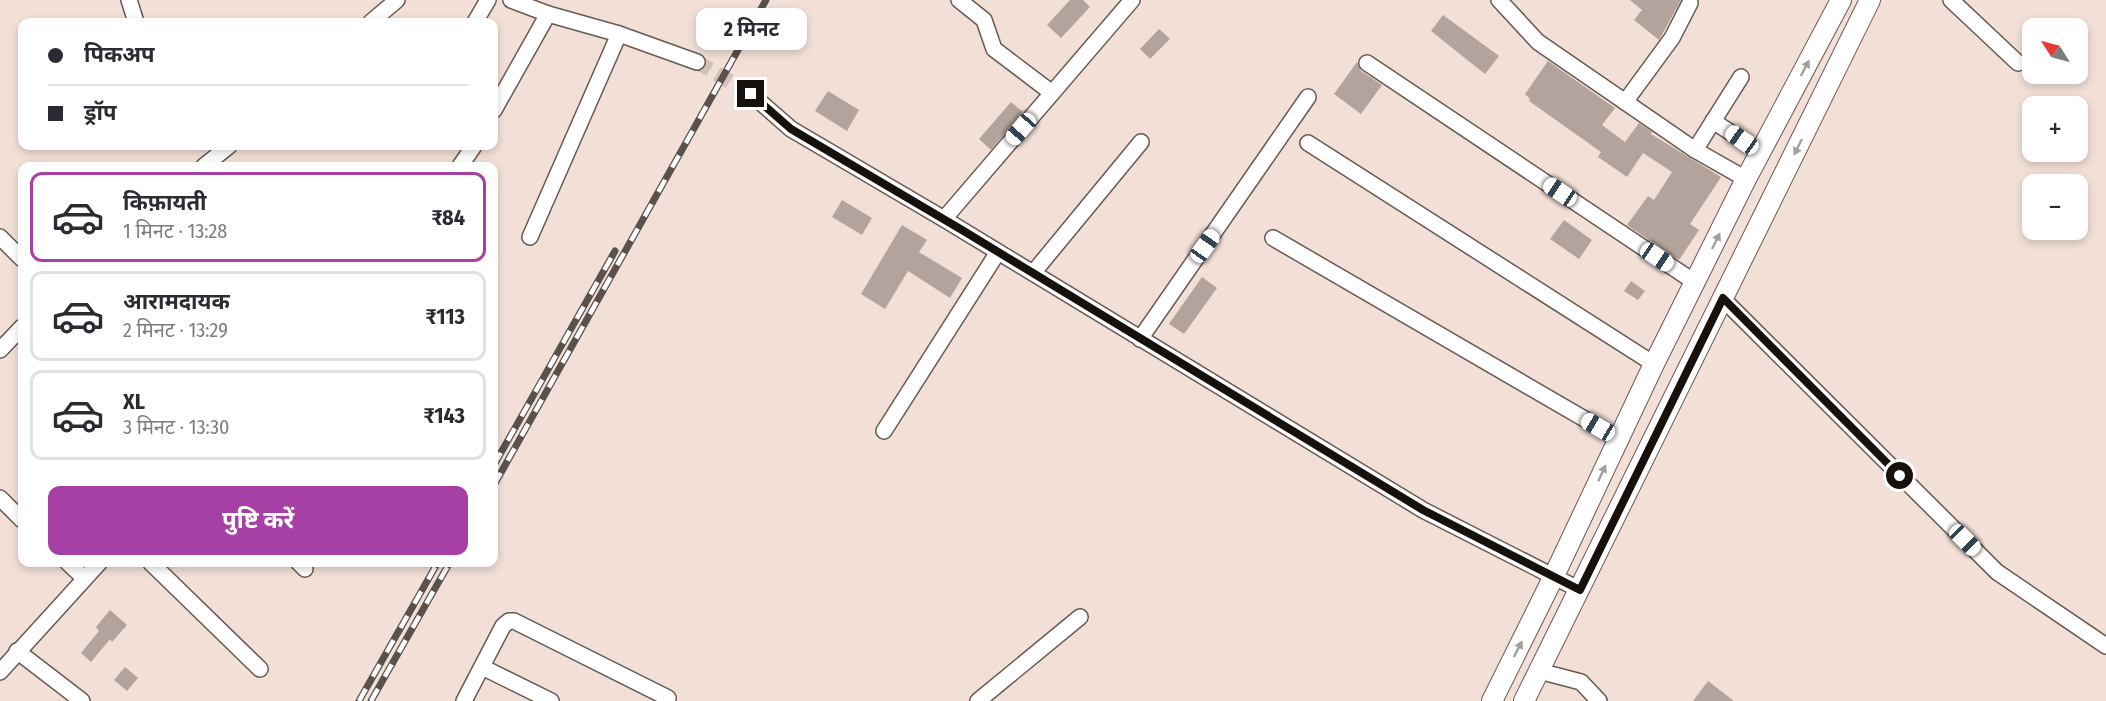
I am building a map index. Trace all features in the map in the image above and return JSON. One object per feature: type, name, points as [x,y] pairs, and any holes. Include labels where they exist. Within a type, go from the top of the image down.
[{"type":"main road","points":[[1491,701],[1746,179],[1841,0]]},
{"type":"main road","points":[[1524,701],[1870,0]]},
{"type":"street","points":[[129,0],[135,18]]},
{"type":"street","points":[[376,18],[397,0]]},
{"type":"street","points":[[478,18],[489,0]]},
{"type":"street","points":[[511,0],[548,14],[619,34],[697,62]]},
{"type":"street","points":[[959,0],[984,20],[994,49],[1052,93]]},
{"type":"street","points":[[944,219],[1132,0]]},
{"type":"street","points":[[1499,0],[1538,42],[1695,150],[1746,179]]},
{"type":"street","points":[[1951,0],[2018,63]]},
{"type":"street","points":[[1625,102],[1672,38],[1690,3]]},
{"type":"street","points":[[498,103],[548,14]]},
{"type":"street","points":[[530,237],[619,34]]},
{"type":"street","points":[[1367,63],[1696,283]]},
{"type":"street","points":[[1695,150],[1742,77]]},
{"type":"street","points":[[751,94],[791,129],[944,219],[1423,510],[1580,590]]},
{"type":"street","points":[[1140,339],[1308,97]]},
{"type":"street","points":[[1713,121],[1742,140]]},
{"type":"street","points":[[1033,273],[1141,142]]},
{"type":"street","points":[[1308,143],[1654,364]]},
{"type":"street","points":[[209,162],[224,150]]},
{"type":"street","points":[[0,237],[18,255]]},
{"type":"street","points":[[1273,238],[1619,439]]},
{"type":"street","points":[[884,430],[998,252]]},
{"type":"street","points":[[1723,298],[1997,572],[2106,646]]},
{"type":"street","points":[[2,343],[18,330]]},
{"type":"street","points":[[0,498],[18,516]]},
{"type":"street","points":[[72,567],[84,578]]},
{"type":"street","points":[[0,672],[95,567]]},
{"type":"street","points":[[155,567],[260,669]]},
{"type":"street","points":[[978,701],[1080,617]]},
{"type":"street","points":[[464,701],[503,626],[509,621],[514,621],[668,698]]},
{"type":"street","points":[[17,651],[82,701]]},
{"type":"street","points":[[482,667],[551,701]]},
{"type":"street","points":[[1539,671],[1581,682],[1599,701]]},
{"type":"building","points":[[1070,0],[1083,0],[1090,7],[1061,38],[1047,25]]},
{"type":"building","points":[[1630,0],[1681,0],[1659,40],[1634,20],[1642,10]]},
{"type":"building","points":[[1443,15],[1499,56],[1485,74],[1431,31]]},
{"type":"building","points":[[1159,29],[1170,39],[1150,59],[1140,49]]},
{"type":"building","points":[[1548,61],[1615,108],[1602,125],[1625,142],[1639,123],[1652,132],[1651,134],[1721,177],[1690,224],[1699,230],[1679,260],[1627,225],[1648,196],[1654,200],[1672,172],[1643,153],[1627,177],[1598,157],[1601,152],[1529,101],[1530,99],[1525,94]]},
{"type":"building","points":[[1357,62],[1361,71],[1382,85],[1361,114],[1334,94]]},
{"type":"building","points":[[828,91],[859,110],[847,131],[815,111]]},
{"type":"building","points":[[1011,102],[1023,112],[991,150],[979,139]]},
{"type":"building","points":[[842,200],[872,218],[862,235],[832,217]]},
{"type":"building","points":[[1564,220],[1592,240],[1579,259],[1550,239]]},
{"type":"building","points":[[902,225],[927,240],[919,252],[962,278],[950,298],[908,271],[885,309],[861,294]]},
{"type":"building","points":[[1202,277],[1217,288],[1184,334],[1169,324]]},
{"type":"building","points":[[1631,281],[1645,291],[1638,300],[1624,291]]},
{"type":"building","points":[[110,610],[127,625],[112,642],[110,639],[91,662],[81,653],[99,631],[96,627]]},
{"type":"building","points":[[125,667],[138,678],[127,691],[114,680]]},
{"type":"building","points":[[1708,681],[1734,701],[1693,701]]},
{"type":"tunnel","points":[[697,62],[751,94]]},
{"type":"railway","points":[[498,478],[766,0]]},
{"type":"railway","points":[[498,458],[615,251]]},
{"type":"railway","points":[[359,701],[435,567]]},
{"type":"railway","points":[[371,701],[447,567]]},
{"type":"route","points":[[751,94],[791,129],[1423,510],[1580,590],[1723,298],[1900,476]]}]
